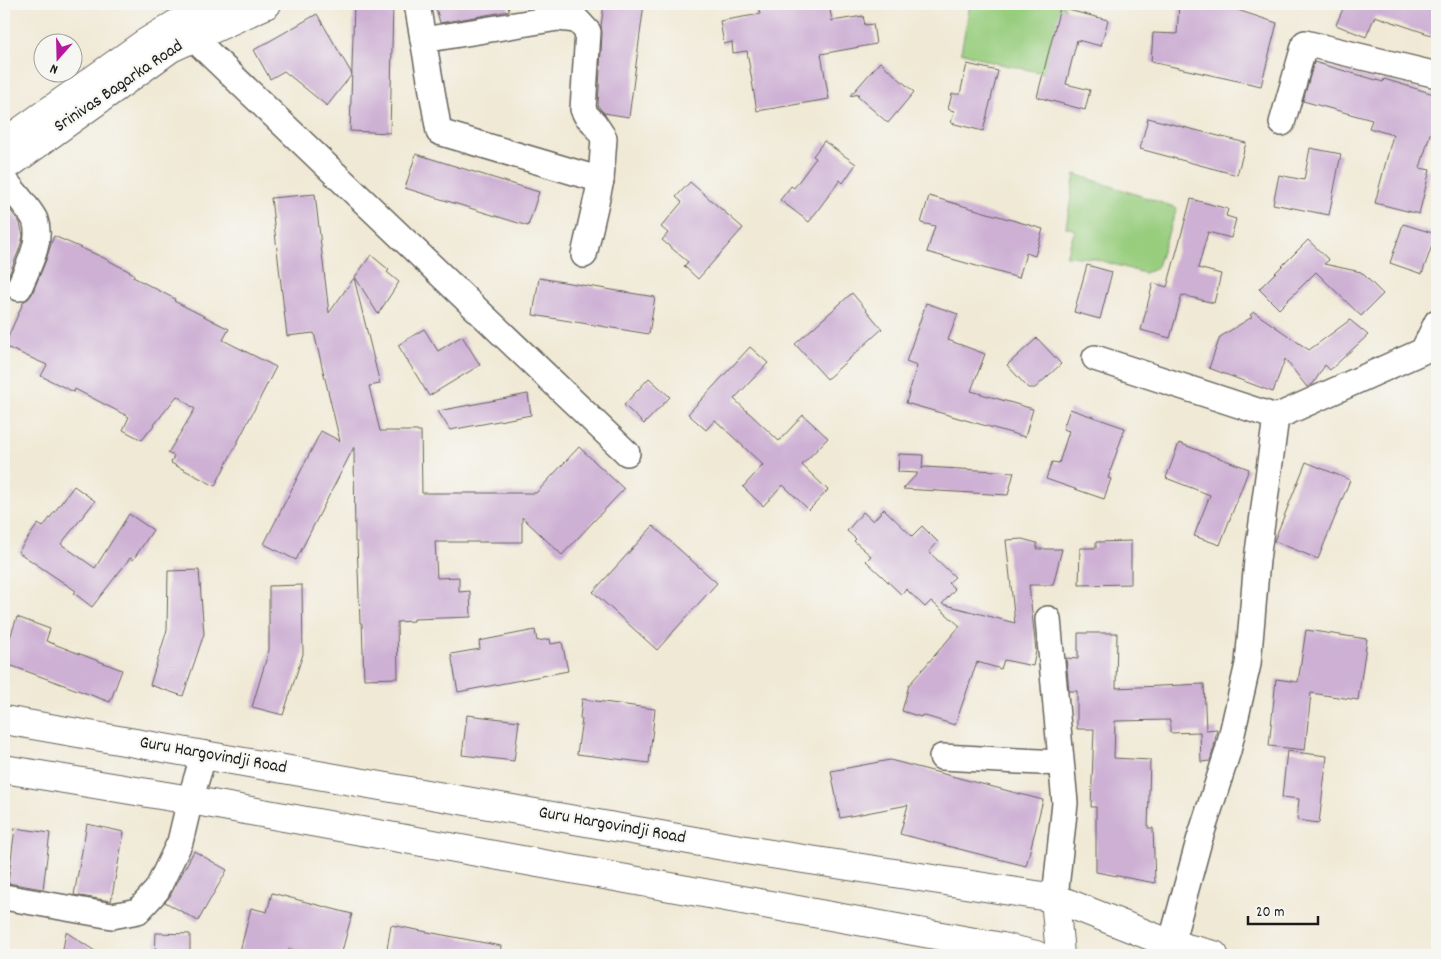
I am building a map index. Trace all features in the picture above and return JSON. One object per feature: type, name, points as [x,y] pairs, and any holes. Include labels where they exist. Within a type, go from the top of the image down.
[{"type":"main road","name":"Srinivas Bagarka Road","points":[[4,143],[145,43],[176,24],[221,4]]},
{"type":"main road","name":"Srinivas Bagarka Road","points":[[4,168],[171,48],[267,4]]},
{"type":"main road","name":"Guru Hargovindji Road","points":[[4,720],[737,848],[1055,898],[1171,944],[1214,955]]},
{"type":"main road","points":[[4,769],[190,800],[1036,955]]},
{"type":"main road","points":[[1055,898],[1060,955]]},
{"type":"street","points":[[417,4],[439,132],[601,180]]},
{"type":"street","points":[[423,40],[558,18],[577,20],[588,32],[583,109],[604,138],[601,180],[584,255]]},
{"type":"street","points":[[193,38],[627,453]]},
{"type":"street","points":[[1282,123],[1305,43],[1437,75]]},
{"type":"street","points":[[4,179],[34,218],[37,230],[36,245],[19,288]]},
{"type":"street","points":[[1095,358],[1276,417],[1423,352],[1437,322]]},
{"type":"street","points":[[1171,944],[1199,840],[1228,751],[1248,664],[1257,560],[1276,417]]},
{"type":"street","points":[[1048,619],[1064,803],[1055,898]]},
{"type":"street","points":[[4,897],[112,916],[138,911],[157,890],[180,842],[204,754]]},
{"type":"street","points":[[942,757],[1060,763]]},
{"type":"green space","points":[[970,4],[1063,4],[1069,16],[1044,73],[991,62],[961,52]]},
{"type":"green space","points":[[1075,174],[1177,208],[1156,269],[1144,273],[1092,258],[1066,256],[1075,230],[1066,227]]},
{"type":"building","points":[[354,4],[393,4],[390,133],[350,131]]},
{"type":"building","points":[[435,4],[508,4],[509,11],[440,23]]},
{"type":"building","points":[[604,4],[644,4],[629,117],[604,113],[598,106],[601,26]]},
{"type":"building","points":[[774,4],[829,4],[832,21],[863,16],[865,25],[873,24],[876,44],[821,54],[829,99],[757,111],[747,51],[733,53],[732,42],[724,44],[720,21],[760,14],[759,9],[774,6]]},
{"type":"building","points":[[1179,4],[1219,4],[1277,23],[1261,86],[1151,62],[1153,33],[1177,34]]},
{"type":"building","points":[[1345,4],[1437,4],[1437,37],[1375,16],[1366,37],[1336,25]]},
{"type":"building","points":[[1060,8],[1108,20],[1101,46],[1077,40],[1066,84],[1090,90],[1085,110],[1037,97]]},
{"type":"building","points":[[317,14],[352,74],[327,106],[284,71],[270,79],[254,50]]},
{"type":"building","points":[[880,62],[914,92],[888,123],[857,96],[859,94],[850,96]]},
{"type":"building","points":[[1314,62],[1383,82],[1384,79],[1437,95],[1437,111],[1420,168],[1430,170],[1419,214],[1375,203],[1393,135],[1369,128],[1372,120],[1303,101]]},
{"type":"building","points":[[967,64],[998,71],[983,131],[951,123],[954,111],[948,109],[952,94],[960,94]]},
{"type":"building","points":[[1148,118],[1246,143],[1237,175],[1140,149]]},
{"type":"building","points":[[824,141],[856,164],[843,183],[840,180],[809,222],[780,200],[791,186],[794,188],[816,158],[813,156]]},
{"type":"building","points":[[1310,148],[1341,154],[1329,215],[1273,204],[1279,175],[1304,180]]},
{"type":"building","points":[[416,154],[539,192],[528,226],[405,188]]},
{"type":"building","points":[[690,182],[743,228],[698,279],[684,266],[688,262],[662,240],[668,233],[661,227],[682,202],[676,197]]},
{"type":"building","points":[[315,194],[329,313],[354,278],[380,384],[369,386],[380,431],[421,431],[422,493],[536,493],[579,447],[624,489],[562,555],[522,517],[522,542],[435,542],[437,578],[459,577],[459,592],[470,591],[471,617],[414,619],[414,621],[397,622],[398,678],[364,679],[357,542],[355,542],[354,447],[296,560],[264,544],[321,431],[340,441],[314,333],[287,336],[271,198]]},
{"type":"building","points":[[929,196],[1043,229],[1035,256],[1026,253],[1019,278],[927,252],[935,226],[921,223]]},
{"type":"building","points":[[1191,199],[1228,209],[1226,216],[1236,219],[1231,238],[1208,232],[1198,268],[1221,274],[1214,303],[1182,295],[1170,338],[1141,330],[1153,283],[1167,287]]},
{"type":"building","points":[[4,202],[20,223],[23,236],[6,282],[6,294],[4,295]]},
{"type":"building","points":[[1403,224],[1436,234],[1422,274],[1390,263]]},
{"type":"building","points":[[54,236],[102,257],[134,274],[133,277],[175,299],[174,301],[229,329],[223,340],[276,367],[215,486],[171,463],[174,456],[168,453],[195,409],[177,396],[142,440],[123,430],[129,417],[75,389],[74,392],[41,376],[47,365],[4,346],[24,301],[32,294]]},
{"type":"building","points":[[1308,240],[1329,260],[1324,264],[1361,272],[1383,294],[1361,316],[1316,272],[1279,309],[1259,289]]},
{"type":"building","points":[[371,255],[389,270],[387,272],[399,282],[378,314],[355,277]]},
{"type":"building","points":[[1087,265],[1112,272],[1100,319],[1074,312]]},
{"type":"building","points":[[539,278],[655,297],[649,334],[533,315]]},
{"type":"building","points":[[852,293],[882,329],[827,379],[795,344]]},
{"type":"building","points":[[926,303],[958,314],[948,340],[985,354],[971,391],[1033,409],[1025,437],[906,403],[917,366],[906,362]]},
{"type":"building","points":[[1254,312],[1309,350],[1350,320],[1368,335],[1330,370],[1325,365],[1313,384],[1307,387],[1285,359],[1273,392],[1209,368],[1220,337],[1252,317],[1250,315]]},
{"type":"building","points":[[424,329],[438,351],[462,336],[480,365],[429,396],[398,345]]},
{"type":"building","points":[[1037,338],[1061,364],[1035,388],[1028,388],[1007,365]]},
{"type":"building","points":[[750,347],[768,363],[734,399],[779,441],[803,415],[828,438],[802,465],[828,490],[809,510],[783,485],[763,506],[743,487],[763,465],[715,420],[706,430],[688,414]]},
{"type":"building","points":[[649,378],[670,397],[644,424],[624,405]]},
{"type":"building","points":[[528,394],[531,415],[450,430],[438,411]]},
{"type":"building","points":[[1070,409],[1125,428],[1108,478],[1111,479],[1104,499],[1046,479],[1052,462],[1059,463],[1069,431],[1063,429]]},
{"type":"building","points":[[1179,443],[1249,469],[1220,545],[1194,536],[1210,495],[1166,478]]},
{"type":"building","points":[[899,454],[923,455],[922,469],[924,467],[1014,472],[1008,495],[903,489],[918,473],[898,472]]},
{"type":"building","points":[[1306,462],[1350,480],[1318,559],[1274,541]]},
{"type":"building","points":[[74,486],[95,501],[61,544],[95,568],[129,514],[153,530],[133,560],[130,558],[92,607],[74,593],[76,591],[18,552],[38,524],[43,527]]},
{"type":"building","points":[[884,509],[912,536],[922,526],[938,542],[929,552],[955,577],[948,583],[955,589],[942,604],[1015,623],[1006,540],[1022,539],[1037,543],[1037,549],[1062,549],[1053,585],[1029,585],[1036,651],[1033,666],[1004,660],[1001,669],[977,662],[955,725],[902,711],[909,685],[960,626],[931,601],[925,607],[906,589],[902,595],[866,561],[871,556],[854,541],[856,539],[847,531],[863,512],[873,521]]},
{"type":"building","points":[[653,526],[717,583],[657,650],[593,592]]},
{"type":"building","points":[[1131,541],[1131,584],[1079,585],[1080,548],[1096,548],[1096,542]]},
{"type":"building","points":[[199,570],[204,634],[183,696],[150,685],[167,630],[168,571]]},
{"type":"building","points":[[302,585],[303,654],[283,715],[252,707],[269,650],[269,586]]},
{"type":"building","points":[[17,617],[50,629],[46,641],[122,670],[110,702],[4,663],[4,655]]},
{"type":"building","points":[[535,630],[537,641],[550,639],[551,644],[562,642],[568,671],[458,692],[451,654],[480,649],[479,641]]},
{"type":"building","points":[[1306,630],[1367,639],[1358,700],[1311,693],[1305,750],[1269,746],[1276,679],[1298,682]]},
{"type":"building","points":[[1078,633],[1117,633],[1116,688],[1204,684],[1206,730],[1217,729],[1210,761],[1201,762],[1200,732],[1170,733],[1170,720],[1115,721],[1114,758],[1150,760],[1148,828],[1153,828],[1155,883],[1096,872],[1096,807],[1091,807],[1094,729],[1077,729],[1077,691],[1069,691],[1066,658],[1078,659]]},
{"type":"building","points":[[582,699],[655,709],[649,763],[577,754],[582,719],[580,718]]},
{"type":"building","points":[[467,715],[519,721],[514,761],[462,755]]},
{"type":"building","points":[[1287,751],[1327,756],[1319,823],[1297,820],[1299,799],[1282,797]]},
{"type":"building","points":[[890,760],[1043,800],[1026,866],[900,834],[908,805],[840,818],[831,771]]},
{"type":"building","points":[[87,824],[124,832],[111,901],[74,895]]},
{"type":"building","points":[[15,828],[50,833],[43,889],[8,883]]},
{"type":"building","points":[[194,851],[227,870],[198,921],[165,902]]},
{"type":"building","points":[[272,893],[352,914],[341,955],[311,955],[289,949],[287,955],[239,955],[251,908],[267,912]]},
{"type":"building","points":[[391,925],[501,946],[500,955],[386,955]]},
{"type":"building","points":[[66,932],[101,955],[62,955]]},
{"type":"building","points":[[156,933],[190,934],[190,955],[155,955]]}]
